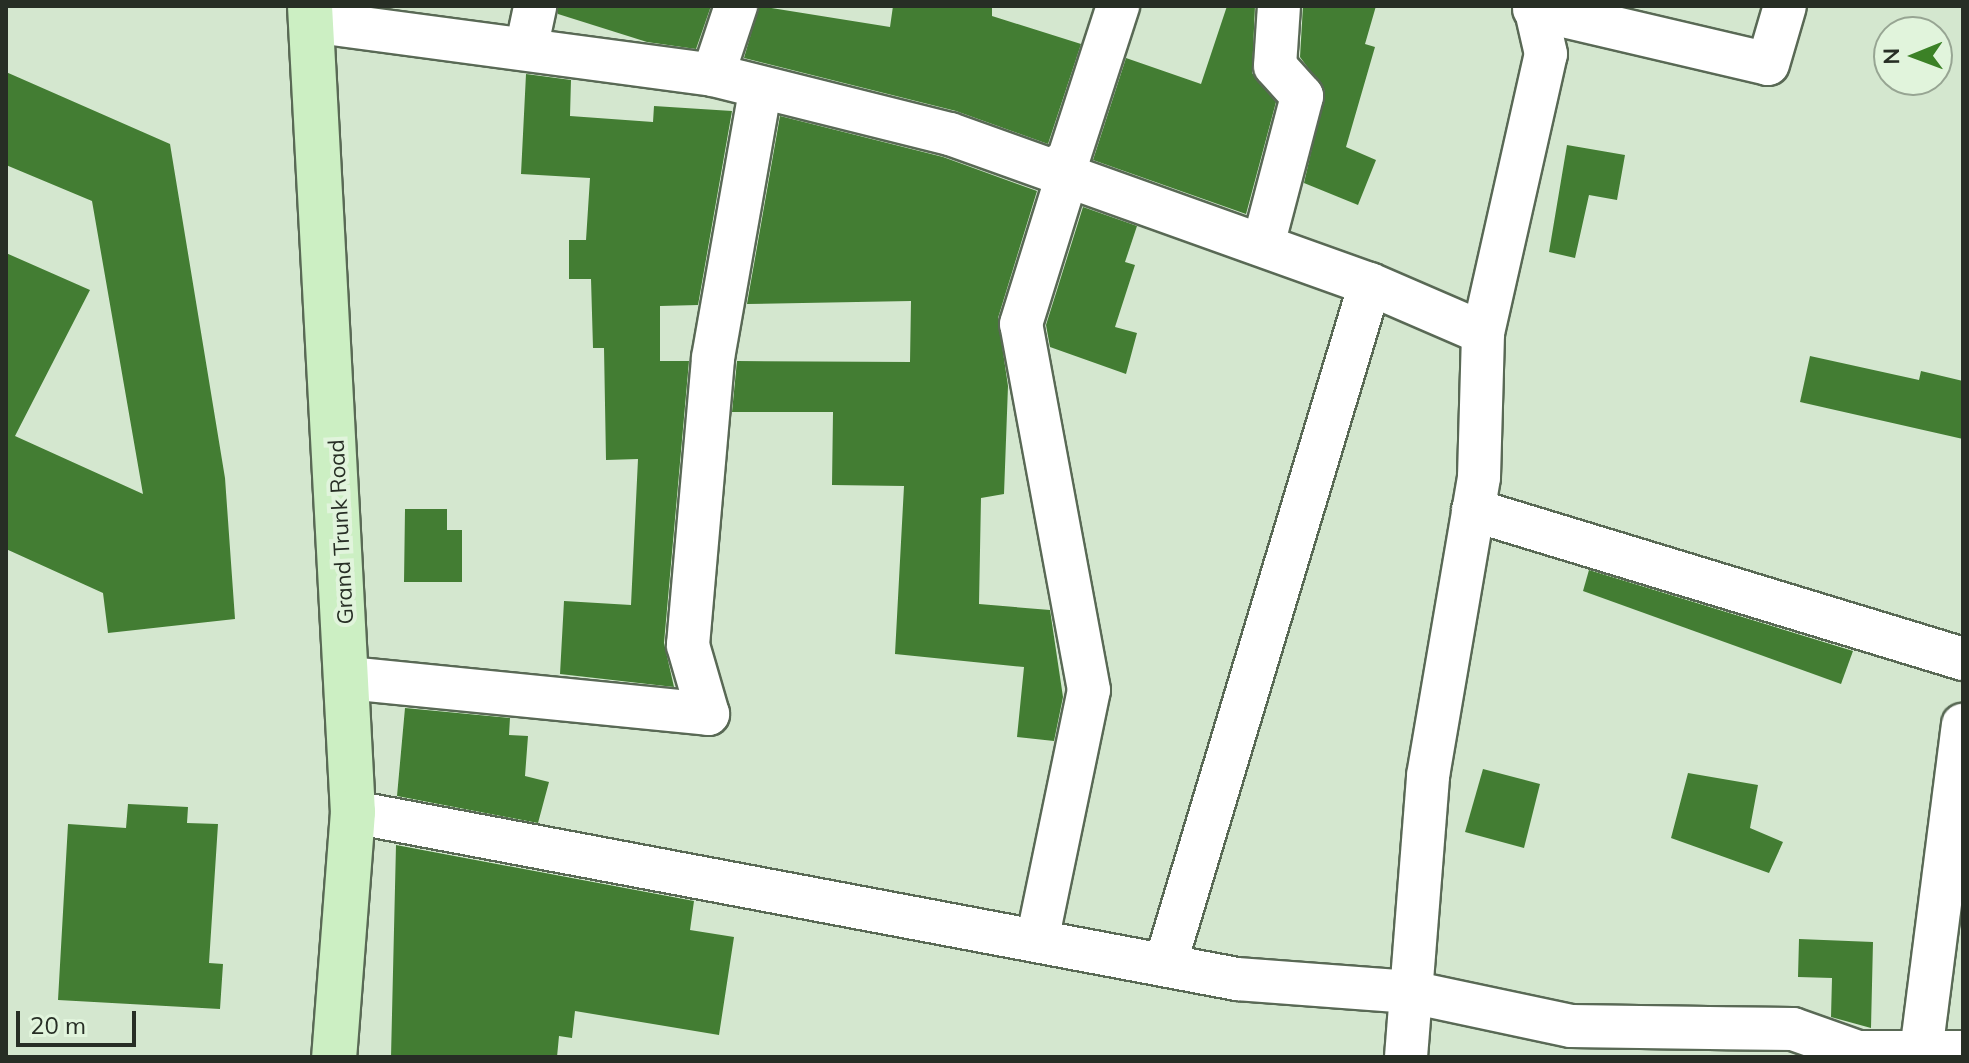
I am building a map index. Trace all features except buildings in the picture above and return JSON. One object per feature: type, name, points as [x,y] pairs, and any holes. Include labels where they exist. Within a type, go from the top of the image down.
[{"type":"main road","name":"Grand Trunk Road","points":[[310,13],[353,812],[334,1057]]},
{"type":"street","points":[[713,75],[736,6]]},
{"type":"street","points":[[1037,941],[1089,690],[1021,324],[1059,173],[1068,160],[1118,6]]},
{"type":"street","points":[[1263,245],[1302,96],[1275,66],[1279,6]]},
{"type":"street","points":[[1406,1057],[1428,776],[1473,510],[1483,333],[1546,54],[1534,7],[1768,64],[1785,6]]},
{"type":"street","points":[[310,13],[531,25],[760,91],[950,134],[1370,284],[1483,333]]},
{"type":"street","points":[[348,678],[708,714],[688,645],[713,358],[760,91]]},
{"type":"street","points":[[1165,965],[1370,284]]},
{"type":"street","points":[[1473,510],[1963,659]]},
{"type":"street","points":[[1921,1052],[1963,725]]},
{"type":"street","points":[[353,812],[1237,979],[1411,992],[1571,1026],[1683,1043],[1793,1029],[1858,1052],[1963,1052]]}]
